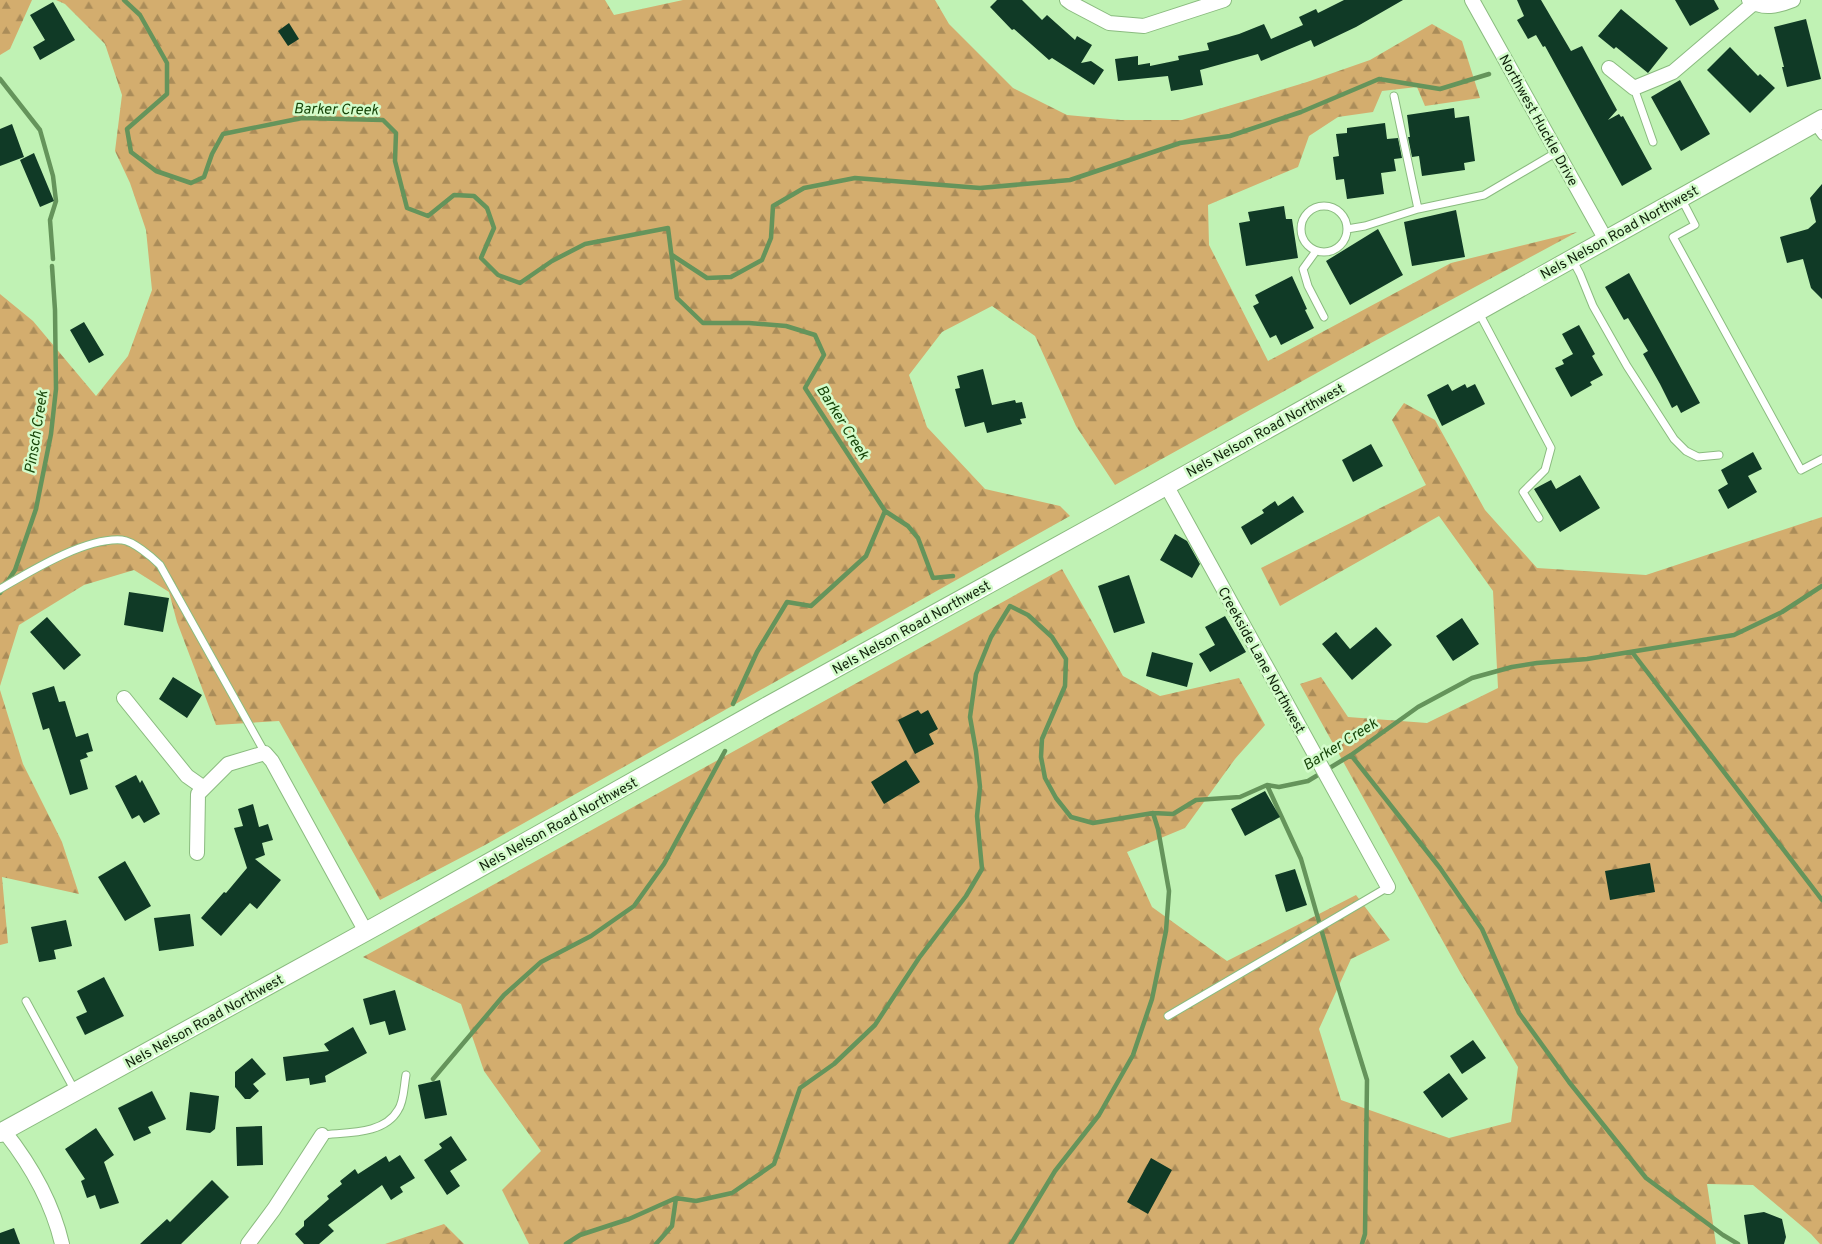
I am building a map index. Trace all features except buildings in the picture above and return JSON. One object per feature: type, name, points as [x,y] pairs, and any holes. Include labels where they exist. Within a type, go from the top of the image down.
[{"type":"street","points":[[1067,0],[1071,4],[1109,23],[1144,26],[1224,0]]},
{"type":"street","name":"Northwest Huckle Drive","points":[[1472,0],[1606,240]]},
{"type":"street","points":[[1609,68],[1634,88],[1672,72],[1752,2],[1771,7],[1793,0]]},
{"type":"street","name":"Nels Nelson Road Northwest","points":[[2,1132],[366,932],[762,708],[908,629],[1681,198],[1819,126]]},
{"type":"street","name":"Creekside Lane Northwest","points":[[1166,485],[1388,887]]},
{"type":"street","points":[[124,698],[201,791]]},
{"type":"street","points":[[197,853],[201,791],[228,764],[265,753],[272,761],[366,932]]},
{"type":"street","points":[[2,1132],[24,1156],[41,1184],[62,1244]]},
{"type":"street","points":[[248,1244],[274,1209],[322,1135]]},
{"type":"lane","points":[[1634,88],[1653,142]]},
{"type":"lane","points":[[1394,96],[1418,209]]},
{"type":"lane","points":[[1347,230],[1418,209],[1484,195],[1557,152]]},
{"type":"lane","points":[[1681,198],[1694,225],[1673,238],[1801,470],[1822,459]]},
{"type":"lane","points":[[1322,206],[1337,210],[1343,215],[1347,230],[1343,243],[1337,248],[1331,251],[1316,250],[1304,241],[1302,226],[1308,212],[1322,206]]},
{"type":"lane","points":[[1316,250],[1303,269],[1308,286],[1324,317]]},
{"type":"lane","points":[[1571,259],[1580,274],[1593,306],[1674,439],[1686,451],[1698,457],[1719,455]]},
{"type":"lane","points":[[1478,311],[1551,448],[1545,470],[1523,492],[1539,518]]},
{"type":"lane","points":[[0,589],[42,565],[94,543],[123,540],[150,555],[160,565],[265,753]]},
{"type":"lane","points":[[1168,1016],[1388,887]]},
{"type":"lane","points":[[26,1001],[76,1092]]},
{"type":"lane","points":[[322,1135],[375,1129],[392,1118],[399,1109],[406,1075]]},
{"type":"green space","points":[[0,0],[32,0],[10,49],[0,55]]},
{"type":"green space","points":[[56,0],[605,0],[614,15],[683,0],[935,0],[949,24],[1013,88],[1067,115],[1121,120],[1182,120],[1307,82],[1370,60],[1432,24],[1462,41],[1480,98],[1425,106],[1417,87],[1382,91],[1373,112],[1338,117],[1309,136],[1298,167],[1208,205],[1209,245],[1268,361],[1451,263],[1577,232],[1358,350],[1115,485],[1076,426],[1035,336],[992,306],[942,332],[909,375],[927,427],[985,489],[1060,506],[1070,516],[485,845],[380,900],[279,721],[216,725],[177,622],[169,592],[134,570],[84,585],[19,625],[0,686],[0,294],[33,321],[96,396],[128,356],[152,290],[146,230],[130,183],[115,151],[122,95],[105,44],[65,4]]},
{"type":"green space","points":[[1404,403],[1435,420],[1485,510],[1537,568],[1646,575],[1822,517],[1822,1244],[1753,1185],[1707,1184],[1716,1244],[529,1244],[502,1190],[541,1151],[484,1071],[461,1004],[363,957],[1062,569],[1123,676],[1160,696],[1239,678],[1265,725],[1235,759],[1185,828],[1127,852],[1152,907],[1227,961],[1356,895],[1390,940],[1351,959],[1319,1029],[1341,1100],[1449,1138],[1511,1122],[1518,1067],[1460,972],[1300,684],[1321,677],[1348,717],[1427,723],[1498,688],[1493,591],[1439,516],[1280,606],[1261,568],[1426,485],[1392,420]]},
{"type":"green space","points":[[0,690],[23,764],[62,842],[79,894],[2,877],[8,943],[0,945]]},
{"type":"green space","points":[[444,1224],[464,1244],[385,1244]]},
{"type":"waterway","name":"Barker Creek","points":[[124,0],[140,15],[167,63],[167,94],[127,129],[131,152],[156,171],[191,183],[204,177],[212,154],[223,134],[302,118],[383,120],[396,133],[395,161],[407,208],[428,216],[454,195],[474,196],[487,208],[494,228],[481,258],[498,275],[520,283],[552,261],[585,244],[668,228],[677,298],[703,323],[749,323],[786,326],[815,335],[824,355],[805,388],[885,511],[908,526],[918,538],[933,578],[953,576]]},
{"type":"waterway","points":[[672,255],[707,278],[731,277],[762,260],[771,238],[773,206],[804,188],[855,178],[980,188],[1070,180],[1180,143],[1230,136],[1301,112],[1379,79],[1440,89],[1489,74]]},
{"type":"waterway","name":"Pinsch Creek","points":[[0,79],[40,130],[53,176],[56,201],[50,220],[53,259]]},
{"type":"waterway","name":"Pinsch Creek","points":[[0,593],[15,570],[36,509],[51,434],[56,389],[55,310],[52,266]]},
{"type":"waterway","points":[[733,704],[757,652],[787,602],[811,606],[866,556],[885,511]]},
{"type":"waterway","name":"Barker Creek","points":[[566,1244],[580,1235],[629,1219],[676,1198],[696,1201],[732,1193],[774,1164],[800,1088],[834,1064],[875,1025],[919,958],[966,896],[982,869],[977,816],[980,787],[970,717],[976,674],[991,637],[1010,606],[1028,615],[1052,637],[1066,659],[1065,686],[1042,739],[1041,757],[1045,778],[1056,798],[1071,817],[1093,823],[1153,813],[1173,814],[1196,800],[1240,797],[1267,785],[1279,787],[1308,781],[1351,755],[1418,707],[1472,678],[1512,667],[1587,659],[1734,635],[1782,612],[1822,586]]},
{"type":"waterway","points":[[1632,652],[1822,900]]},
{"type":"waterway","points":[[433,1079],[504,995],[541,962],[591,936],[634,906],[664,864],[725,751]]},
{"type":"waterway","points":[[1351,755],[1440,868],[1482,929],[1519,1013],[1569,1082],[1646,1178],[1738,1244]]},
{"type":"waterway","points":[[1267,785],[1301,859],[1367,1080],[1365,1234],[1362,1244]]},
{"type":"waterway","points":[[1011,1244],[1055,1171],[1099,1115],[1133,1055],[1152,999],[1166,931],[1169,891],[1158,829],[1153,813]]},
{"type":"waterway","points":[[656,1244],[672,1226],[676,1198]]}]
